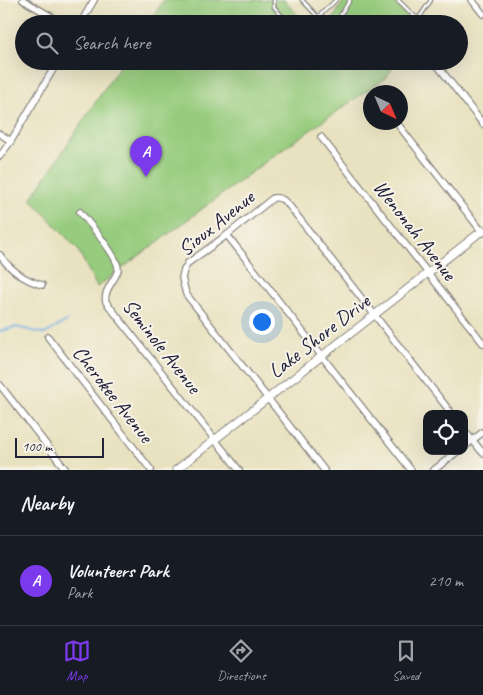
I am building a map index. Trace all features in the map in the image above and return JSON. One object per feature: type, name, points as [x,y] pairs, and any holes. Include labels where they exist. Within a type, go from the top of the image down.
[{"type":"street","points":[[23,0],[49,15]]},
{"type":"street","points":[[85,15],[94,0]]},
{"type":"street","points":[[472,0],[483,14]]},
{"type":"street","points":[[0,156],[11,141],[53,70]]},
{"type":"street","points":[[441,70],[483,124]]},
{"type":"street","points":[[402,130],[482,231]]},
{"type":"street","points":[[0,134],[11,141]]},
{"type":"street","name":"Wenonah Avenue","points":[[321,137],[483,343]]},
{"type":"street","name":"Sioux Avenue","points":[[324,470],[186,294],[183,286],[183,274],[188,263],[226,236],[269,200],[277,198],[284,200],[291,208],[374,314]]},
{"type":"street","name":"Seminole Avenue","points":[[80,212],[110,251],[118,266],[118,271],[106,292],[106,302],[239,470]]},
{"type":"street","name":"Lake Shore Drive","points":[[176,470],[482,231]]},
{"type":"street","points":[[226,236],[411,470]]},
{"type":"street","points":[[0,255],[11,268],[29,281],[42,285]]},
{"type":"street","points":[[374,314],[449,410]]},
{"type":"street","name":"Cherokee Avenue","points":[[48,337],[152,470]]},
{"type":"street","points":[[0,385],[66,470]]},
{"type":"street","points":[[468,444],[483,432]]},
{"type":"street","points":[[468,435],[483,454]]},
{"type":"street","points":[[434,470],[453,455]]},
{"type":"lane","points":[[274,0],[274,7],[281,15]]},
{"type":"lane","points":[[302,0],[316,15]]},
{"type":"lane","points":[[320,15],[336,0]]},
{"type":"lane","points":[[341,15],[350,0]]},
{"type":"lane","points":[[398,0],[413,15]]},
{"type":"lane","points":[[421,15],[431,0]]},
{"type":"green space","points":[[164,0],[284,0],[298,15],[154,15]]},
{"type":"green space","points":[[344,0],[392,0],[405,15],[335,15]]},
{"type":"green space","points":[[117,70],[391,70],[386,78],[376,85],[363,85],[363,93],[276,154],[97,287],[78,250],[31,199]]},
{"type":"waterway","points":[[0,331],[16,327],[45,334],[68,320]]},
{"type":"place","name":"Volunteers Park","points":[[146,177]]}]
